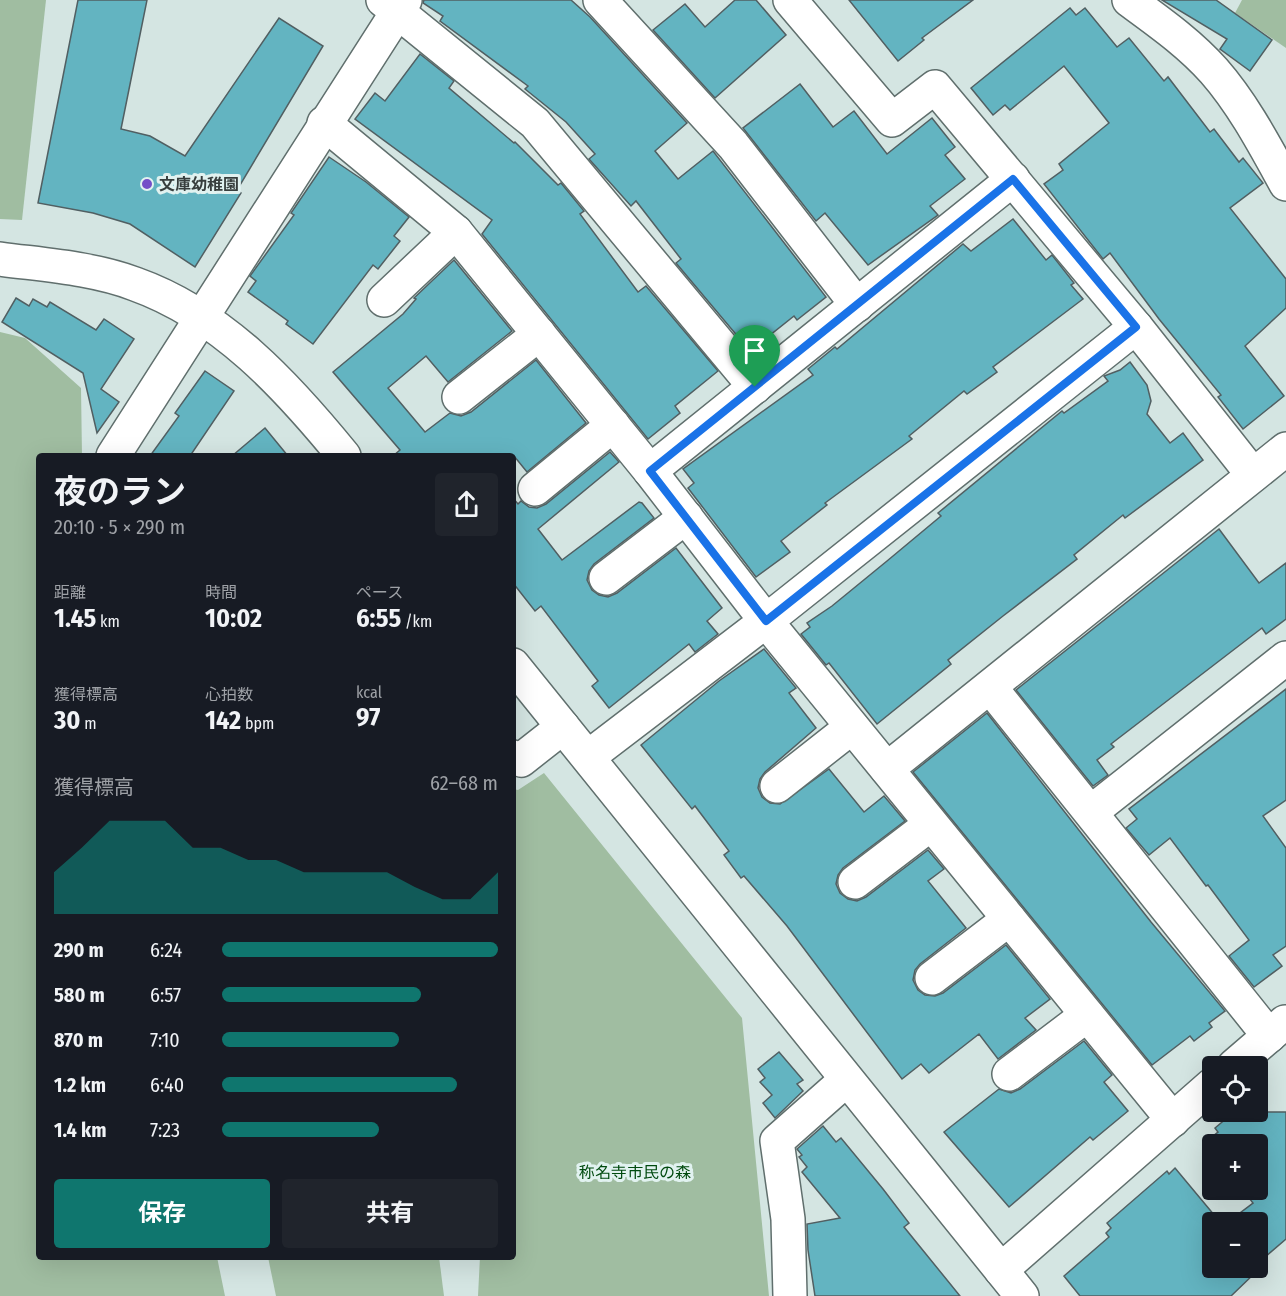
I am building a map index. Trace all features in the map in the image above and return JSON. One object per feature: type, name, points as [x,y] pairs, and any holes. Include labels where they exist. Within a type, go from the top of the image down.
[{"type":"street","points":[[600,0],[734,145],[857,305]]},
{"type":"street","points":[[790,0],[892,120],[935,87],[1136,327],[1253,475]]},
{"type":"street","points":[[1129,0],[1174,33],[1215,72],[1258,135],[1286,184]]},
{"type":"street","points":[[115,453],[324,123],[395,4],[535,123],[755,387]]},
{"type":"street","points":[[324,123],[456,232],[650,471],[766,621],[1173,1120]]},
{"type":"street","points":[[650,471],[1013,179]]},
{"type":"street","points":[[384,300],[456,232]]},
{"type":"street","points":[[0,259],[59,266],[135,284],[201,317],[242,347],[305,408],[342,453]]},
{"type":"street","points":[[588,757],[766,621],[1136,327]]},
{"type":"street","points":[[459,397],[539,334]]},
{"type":"street","points":[[535,489],[613,425]]},
{"type":"street","points":[[887,769],[1286,449]]},
{"type":"street","points":[[606,578],[686,517]]},
{"type":"street","points":[[1091,812],[1286,658]]},
{"type":"street","points":[[516,669],[1022,1296]]},
{"type":"street","points":[[990,687],[1091,812],[1277,1028],[1245,1056]]},
{"type":"street","points":[[516,758],[521,760],[563,727]]},
{"type":"street","points":[[777,786],[852,727]]},
{"type":"street","points":[[855,882],[931,824]]},
{"type":"street","points":[[932,978],[1009,919]]},
{"type":"street","points":[[1009,1074],[1087,1015]]},
{"type":"street","points":[[790,1296],[788,1219],[777,1141],[846,1080]]},
{"type":"street","points":[[1000,1270],[1202,1094]]},
{"type":"green space","points":[[0,0],[46,0],[22,220],[0,219]]},
{"type":"green space","points":[[1242,0],[1286,0],[1286,48],[1235,13]]},
{"type":"green space","points":[[0,332],[25,338],[81,388],[82,453],[36,453],[36,1260],[218,1260],[225,1296],[0,1296]]},
{"type":"green space","name":"称名寺市民の森","points":[[544,773],[742,1018],[769,1296],[478,1296],[480,1260],[516,1260],[516,790]]},
{"type":"green space","points":[[269,1260],[439,1260],[444,1296],[276,1296]]},
{"type":"building","points":[[78,0],[147,0],[121,129],[150,136],[185,156],[279,18],[323,46],[237,190],[241,193],[195,267],[130,224],[93,213],[38,203]]},
{"type":"building","points":[[424,0],[571,0],[590,17],[687,123],[655,151],[678,179],[713,151],[826,297],[797,320],[794,316],[750,351],[676,263],[681,259],[636,201],[631,206],[589,159],[595,154],[566,122],[525,89],[528,86],[440,21],[443,16],[423,3]]},
{"type":"building","points":[[735,0],[756,0],[786,35],[715,98],[653,30],[685,4],[705,27]]},
{"type":"building","points":[[849,0],[973,0],[922,38],[924,40],[898,61]]},
{"type":"building","points":[[1162,0],[1216,0],[1272,40],[1250,71],[1220,49],[1227,39]]},
{"type":"building","points":[[1070,8],[1076,15],[1085,8],[1117,47],[1129,38],[1164,81],[1168,77],[1210,132],[1214,129],[1239,162],[1243,158],[1263,183],[1230,208],[1286,279],[1286,308],[1245,346],[1284,396],[1243,429],[1218,397],[1221,395],[1159,319],[1110,253],[1103,259],[1044,184],[1063,170],[1059,164],[1109,123],[1064,66],[1010,110],[1005,105],[993,115],[971,88]]},
{"type":"building","points":[[420,54],[454,81],[449,88],[515,142],[558,185],[561,183],[584,211],[580,214],[638,292],[646,286],[718,371],[675,406],[680,413],[648,439],[482,234],[492,220],[355,119],[375,93],[385,101]]},
{"type":"building","points":[[800,84],[833,127],[854,111],[887,154],[932,118],[955,147],[945,155],[965,179],[930,206],[938,215],[868,265],[825,213],[816,221],[743,128]]},
{"type":"building","points":[[329,157],[366,182],[409,217],[394,236],[400,241],[378,269],[373,265],[313,344],[286,324],[288,321],[248,292],[256,281],[250,276],[294,215],[291,213]]},
{"type":"building","points":[[1013,219],[1046,260],[1052,255],[1074,283],[1071,285],[1083,299],[993,367],[997,372],[967,394],[964,391],[909,436],[912,439],[825,503],[827,505],[781,541],[790,552],[756,577],[688,488],[694,483],[683,469],[813,375],[808,369],[835,347],[837,349],[963,244],[971,251]]},
{"type":"building","points":[[454,260],[512,331],[448,382],[426,356],[388,388],[425,432],[450,413],[461,416],[471,412],[536,360],[586,423],[527,472],[516,458],[516,453],[396,453],[400,450],[333,372],[403,314],[416,299],[414,298]]},
{"type":"building","points":[[16,298],[29,306],[33,299],[47,307],[50,302],[96,330],[104,319],[134,339],[101,389],[119,402],[97,433],[83,373],[2,322]]},
{"type":"building","points":[[1130,362],[1147,385],[1151,401],[1147,414],[1170,443],[1183,433],[1203,460],[1125,518],[1123,515],[1074,555],[1077,559],[948,660],[951,664],[877,724],[829,663],[826,665],[801,634],[810,627],[807,623],[832,606],[887,561],[941,516],[938,513],[1062,411],[1064,413],[1108,381],[1104,376],[1120,370]]},
{"type":"building","points":[[205,371],[234,391],[192,453],[152,453],[179,416],[175,413]]},
{"type":"building","points":[[265,428],[286,453],[236,453]]},
{"type":"building","points":[[610,452],[619,462],[538,529],[562,560],[639,502],[642,503],[654,518],[594,564],[587,580],[592,590],[608,597],[617,593],[676,548],[722,608],[707,621],[718,634],[695,652],[689,644],[609,708],[592,686],[598,681],[541,606],[535,611],[516,587],[516,502],[518,504],[521,501],[529,507],[537,508],[546,504]]},
{"type":"building","points":[[1219,529],[1259,583],[1286,563],[1286,619],[1266,634],[1262,628],[1111,744],[1114,747],[1097,760],[1108,775],[1093,786],[1016,690]]},
{"type":"building","points":[[764,649],[796,688],[789,693],[816,728],[765,772],[758,788],[762,797],[770,803],[780,804],[829,769],[864,812],[884,796],[905,821],[843,868],[836,884],[840,893],[848,899],[857,901],[866,897],[928,850],[944,869],[928,881],[966,928],[915,970],[913,980],[918,990],[925,995],[935,996],[943,993],[1006,945],[1050,999],[1025,1018],[1036,1030],[998,1059],[979,1034],[929,1073],[921,1064],[902,1079],[787,926],[744,876],[741,878],[724,855],[729,851],[695,806],[692,809],[641,745],[719,681]]},
{"type":"building","points":[[1286,689],[1286,800],[1263,816],[1286,848],[1286,946],[1273,955],[1282,966],[1254,987],[1229,956],[1249,940],[1208,885],[1206,886],[1170,838],[1149,855],[1126,828],[1137,819],[1129,809]]},
{"type":"building","points":[[987,713],[1151,922],[1225,1011],[1209,1023],[1212,1027],[1194,1041],[1190,1036],[1152,1065],[913,772]]},
{"type":"building","points":[[1084,1041],[1112,1075],[1104,1082],[1128,1111],[1093,1140],[1090,1137],[1009,1207],[944,1132],[999,1089],[1011,1093],[1020,1089]]},
{"type":"building","points":[[779,1052],[803,1080],[797,1084],[803,1091],[775,1118],[763,1103],[772,1095],[760,1082],[765,1078],[758,1069]]},
{"type":"building","points":[[1268,1112],[1286,1112],[1286,1239],[1268,1255],[1268,1212],[1241,1212],[1253,1203],[1251,1200],[1268,1200],[1268,1134],[1216,1134],[1218,1132],[1215,1128],[1222,1122],[1268,1122]]},
{"type":"building","points":[[823,1126],[836,1142],[841,1138],[883,1189],[909,1223],[904,1227],[960,1296],[815,1296],[808,1250],[807,1224],[840,1218],[802,1172],[807,1167],[799,1157],[802,1155],[797,1149]]},
{"type":"building","points":[[1175,1168],[1212,1212],[1202,1212],[1202,1278],[1250,1278],[1231,1296],[1080,1296],[1064,1276],[1109,1237],[1106,1233],[1111,1228],[1107,1223],[1167,1171],[1169,1174]]},
{"type":"place","name":"文庫幼稚園","points":[[147,184]]},
{"type":"route","points":[[1013,179],[1136,327],[766,621],[650,471],[755,387],[1013,179]]}]
